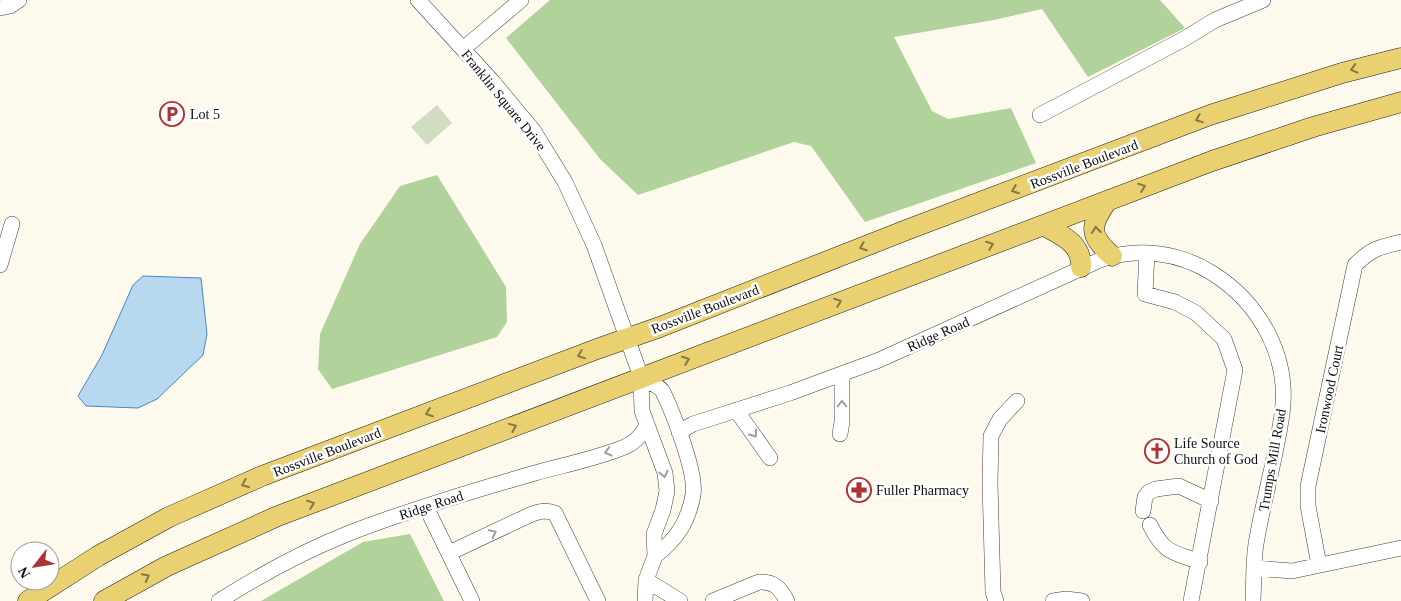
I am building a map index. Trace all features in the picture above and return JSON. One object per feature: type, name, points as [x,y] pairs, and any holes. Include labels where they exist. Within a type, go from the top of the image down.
[{"type":"main road","name":"Rossville Boulevard","points":[[28,601],[98,556],[169,516],[262,476],[1210,114],[1334,75],[1401,58]]},
{"type":"main road","points":[[104,601],[167,566],[251,528],[641,377],[1257,144],[1401,102]]},
{"type":"main road","points":[[1106,201],[1095,218],[1094,232],[1099,244],[1112,256]]},
{"type":"main road","points":[[1043,225],[1076,246],[1082,259],[1081,267]]},
{"type":"street","points":[[0,8],[10,6],[19,0]]},
{"type":"street","name":"Franklin Square Drive","points":[[418,0],[533,130],[565,182],[594,245],[641,377],[642,410],[665,473],[667,491],[663,510],[654,534],[655,556],[646,580],[645,601]]},
{"type":"street","points":[[463,49],[521,0]]},
{"type":"street","points":[[1040,115],[1184,39],[1246,3],[1263,0]]},
{"type":"street","points":[[0,265],[12,224]]},
{"type":"street","name":"Ironwood Court","points":[[1319,565],[1308,506],[1308,486],[1355,265],[1367,253],[1383,246],[1401,242]]},
{"type":"street","name":"Ridge Road","points":[[679,432],[692,424],[879,360],[1081,267],[1112,256],[1132,252],[1161,254],[1197,263]]},
{"type":"street","points":[[1147,253],[1145,294],[1175,302],[1196,313],[1224,339],[1235,370],[1200,562],[1191,601]]},
{"type":"street","name":"Trumps Mill Road","points":[[1197,263],[1240,294],[1259,317],[1270,335],[1279,361],[1283,385],[1282,413],[1256,546],[1253,601]]},
{"type":"street","points":[[840,434],[842,422],[842,374]]},
{"type":"street","name":"Franklin Square Drive","points":[[641,377],[663,391],[687,455],[693,493],[687,517],[679,532],[669,545],[655,556]]},
{"type":"street","points":[[996,601],[993,592],[990,483],[991,436],[1000,419],[1017,401]]},
{"type":"street","points":[[736,410],[770,458]]},
{"type":"street","name":"Ridge Road","points":[[219,601],[252,580],[304,552],[348,534],[426,507],[624,448],[639,438],[647,426]]},
{"type":"street","points":[[1144,511],[1145,497],[1149,492],[1156,489],[1179,486],[1211,501]]},
{"type":"street","points":[[426,507],[472,601]]},
{"type":"street","points":[[449,553],[538,512],[555,513],[598,601]]},
{"type":"street","points":[[1150,525],[1157,540],[1165,548],[1200,562]]},
{"type":"street","points":[[1255,568],[1292,571],[1401,548]]},
{"type":"street","points":[[646,580],[680,601]]},
{"type":"street","points":[[713,601],[759,582],[767,582],[776,585],[787,601]]},
{"type":"street","points":[[1053,601],[1066,599],[1082,601]]},
{"type":"green space","points":[[550,0],[1160,0],[1185,28],[1088,77],[1042,9],[994,20],[894,37],[932,111],[948,119],[1011,108],[1036,163],[865,222],[811,146],[794,142],[638,195],[600,159],[506,38]]},
{"type":"green space","points":[[437,105],[452,123],[427,145],[411,127]]},
{"type":"green space","points":[[437,175],[506,287],[507,322],[497,337],[332,389],[318,369],[320,334],[360,244],[400,186]]},
{"type":"green space","points":[[410,534],[444,601],[261,601],[363,542]]},
{"type":"water","points":[[143,276],[201,278],[207,334],[203,355],[157,399],[138,408],[86,406],[78,396],[102,355],[133,285]]},
{"type":"place","name":"Lot 5","points":[[172,114]]},
{"type":"place","name":"Life Source Church of God","points":[[1157,451]]},
{"type":"place","name":"Fuller Pharmacy","points":[[859,490]]}]
